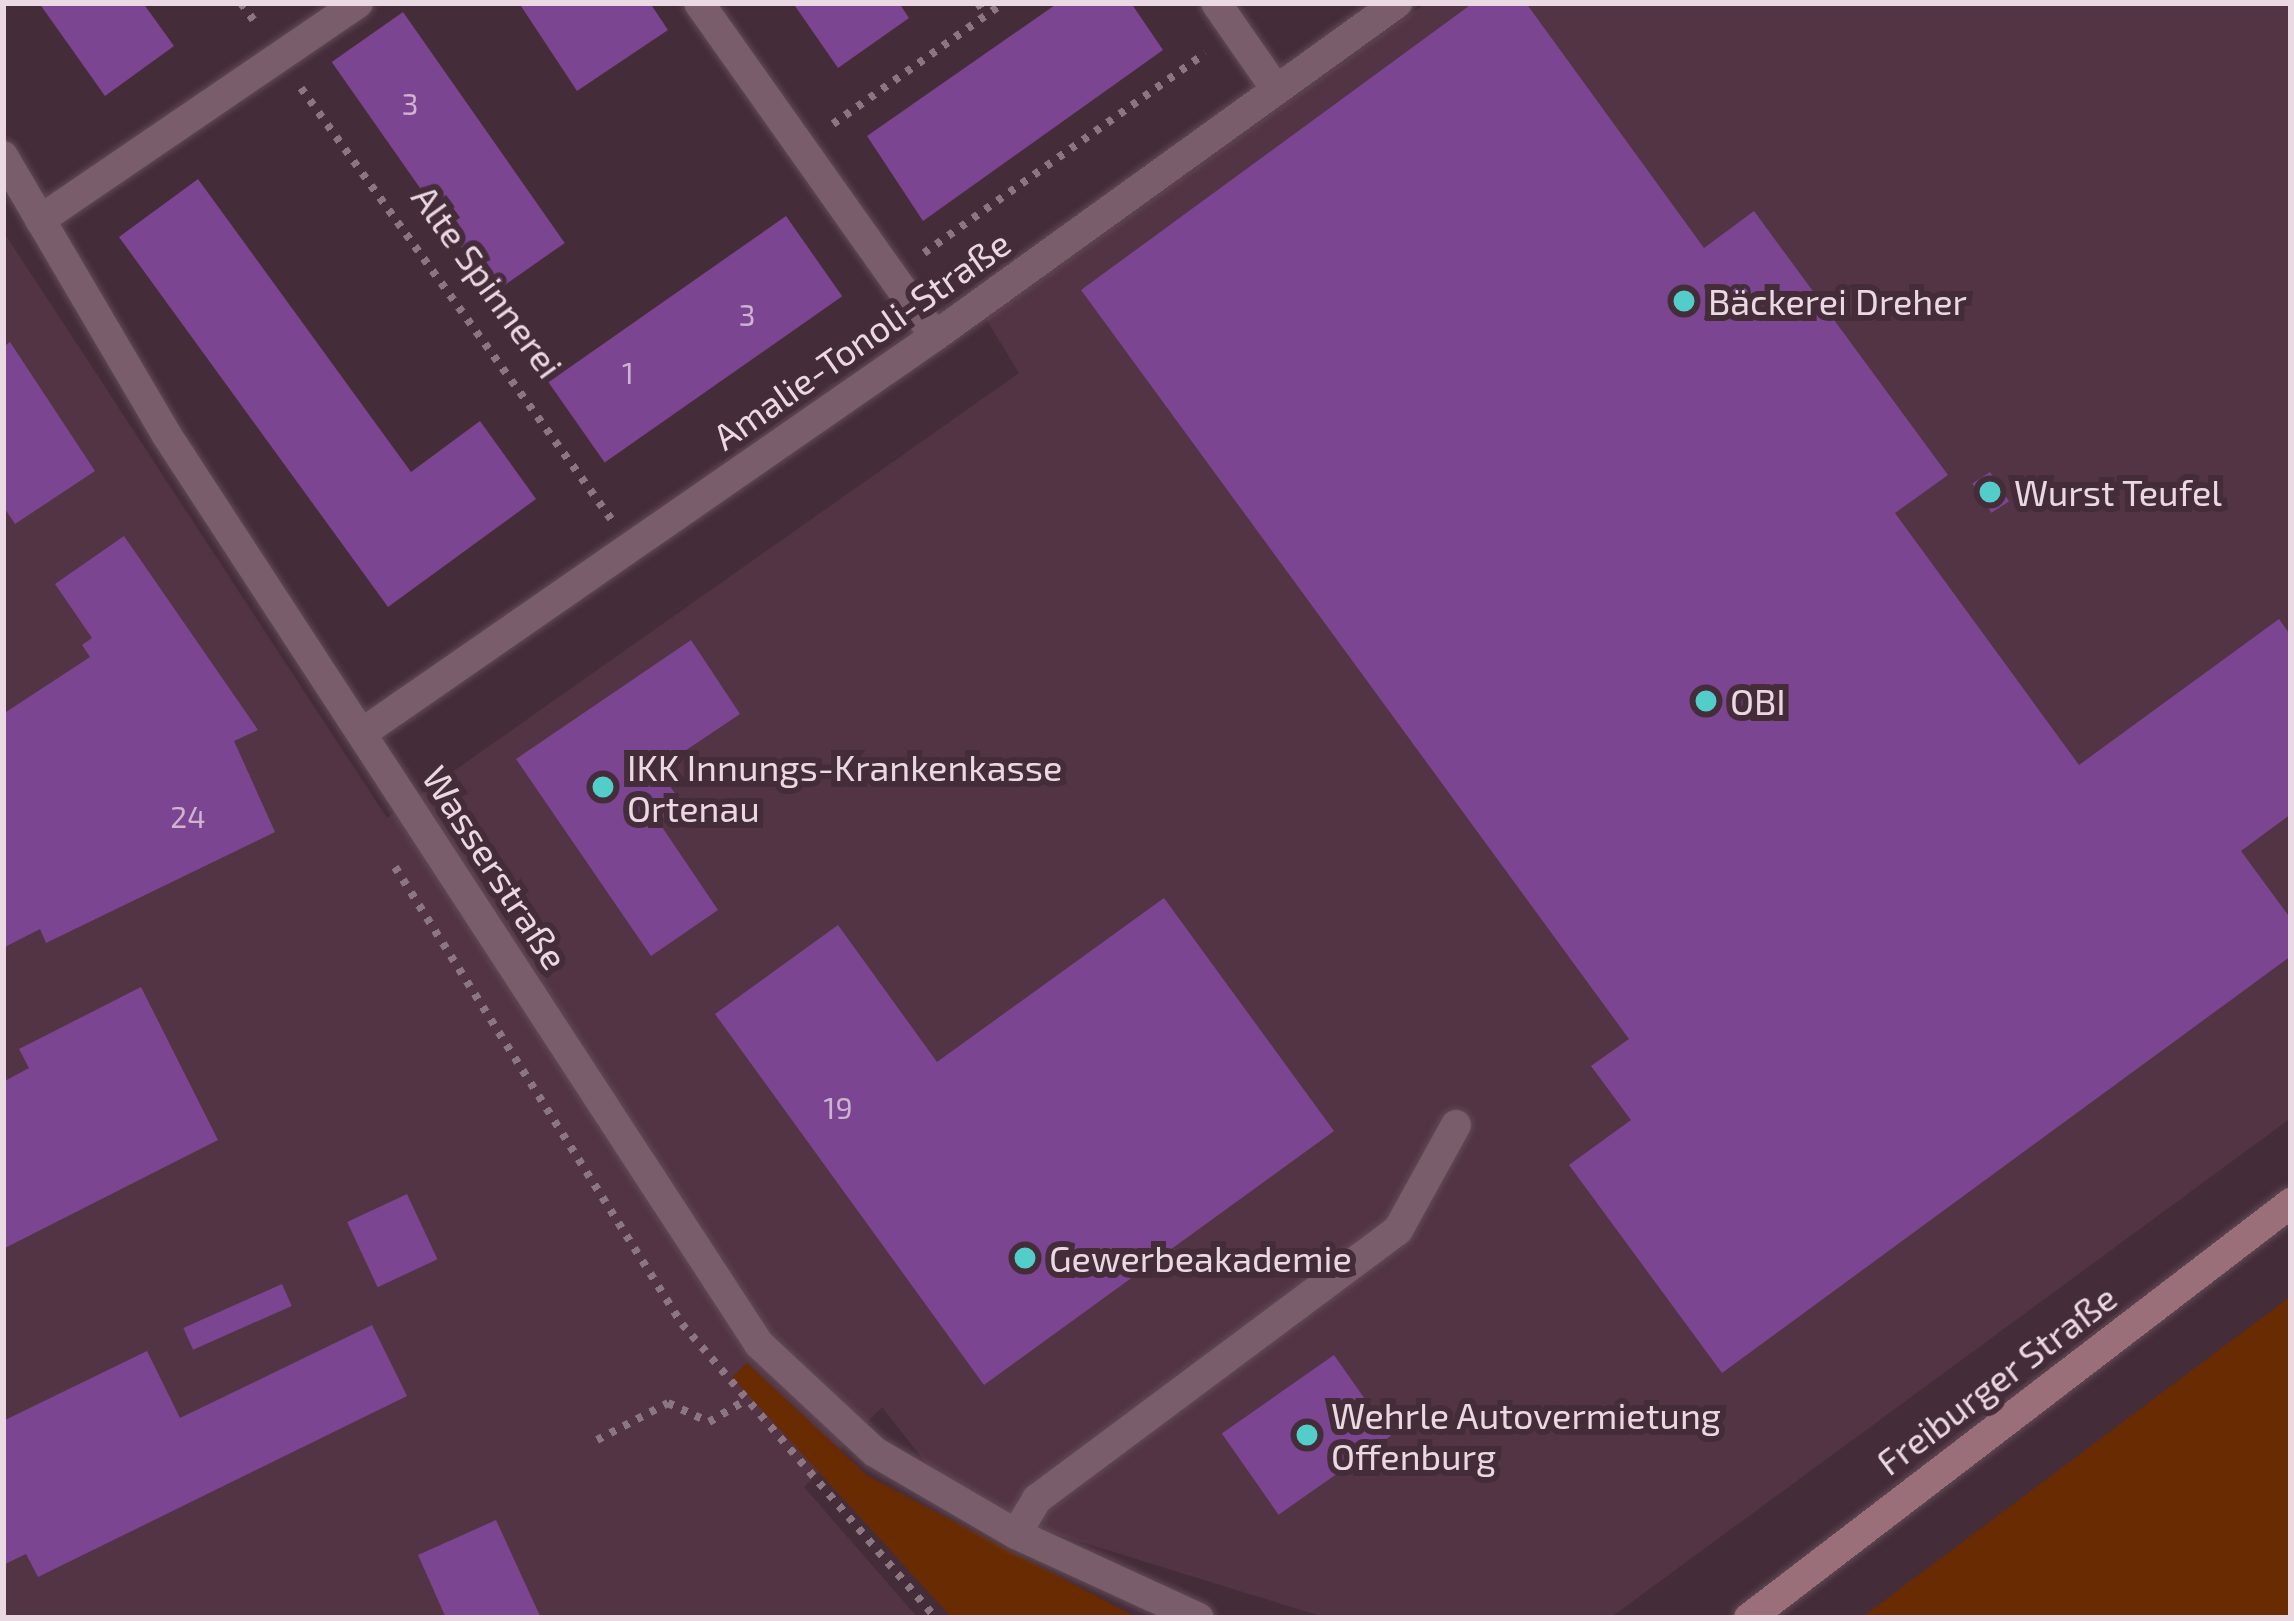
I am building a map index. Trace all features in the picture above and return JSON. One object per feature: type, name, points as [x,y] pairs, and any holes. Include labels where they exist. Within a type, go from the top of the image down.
[{"type":"main road","name":"Freiburger Straße","points":[[1749,1618],[2291,1203]]},
{"type":"street","points":[[40,220],[358,3]]},
{"type":"street","points":[[699,3],[935,336]]},
{"type":"street","points":[[1216,3],[1275,88]]},
{"type":"street","name":"Amalie-Tonoli-Straße","points":[[365,731],[935,336],[1397,3]]},
{"type":"street","name":"Wasserstraße","points":[[3,156],[166,434],[365,731],[759,1344],[874,1452],[1016,1534],[1199,1618]]},
{"type":"street","points":[[1016,1534],[1037,1499],[1397,1230],[1456,1125]]},
{"type":"path","name":"Alte Spinnerei","points":[[241,3],[632,549]]},
{"type":"path","points":[[978,3],[986,15]]},
{"type":"path","points":[[802,146],[1003,3]]},
{"type":"path","points":[[895,274],[1236,31]]},
{"type":"path","points":[[597,1440],[668,1403],[709,1422],[746,1400]]},
{"type":"shaded area","points":[[1426,3],[2291,3],[2291,1118],[1610,1618],[1327,1618],[958,1504],[882,1407],[804,1487],[918,1618],[3,1618],[3,231],[387,818],[1019,373],[986,319]]},
{"type":"shaded area","points":[[2291,1296],[2291,1618],[1861,1618]]},
{"type":"shaded area","points":[[747,1363],[868,1476],[1138,1618],[952,1618],[732,1377]]},
{"type":"building","points":[[39,3],[143,3],[174,46],[105,96]]},
{"type":"building","points":[[519,3],[650,3],[668,30],[577,91]]},
{"type":"building","points":[[793,3],[899,3],[909,18],[838,68]]},
{"type":"building","points":[[1058,3],[1131,3],[1163,50],[923,221],[867,136]]},
{"type":"building","name":"OBI","points":[[1473,3],[1526,3],[1704,248],[1754,211],[1948,475],[1895,513],[2079,765],[2279,619],[2291,636],[2291,814],[2241,851],[2291,919],[2291,956],[1722,1373],[1569,1165],[1631,1120],[1591,1066],[1629,1039],[1081,290]]},
{"type":"building","points":[[403,12],[565,243],[493,293],[332,62]]},
{"type":"building","points":[[198,179],[411,472],[480,421],[536,499],[388,607],[119,237]]},
{"type":"building","points":[[786,216],[842,296],[605,463],[548,382]]},
{"type":"building","points":[[10,342],[95,471],[15,524],[3,506],[3,347]]},
{"type":"building","name":"Wurst Teufel","points":[[1990,472],[2009,501],[1991,513],[1972,483]]},
{"type":"building","points":[[124,536],[258,730],[234,741],[275,832],[46,943],[40,929],[3,948],[3,714],[90,657],[82,645],[92,638],[55,584]]},
{"type":"building","name":"IKK Innungs-Krankenkasse Ortenau","points":[[691,640],[740,714],[658,769],[683,805],[658,821],[718,910],[651,956],[516,759]]},
{"type":"building","name":"Gewerbeakademie","points":[[1164,898],[1334,1131],[984,1385],[715,1014],[838,925],[937,1062]]},
{"type":"building","points":[[141,987],[218,1140],[3,1249],[3,1082],[29,1068],[19,1049]]},
{"type":"building","points":[[407,1194],[437,1259],[378,1287],[347,1222]]},
{"type":"building","points":[[282,1284],[292,1306],[193,1350],[183,1328]]},
{"type":"building","points":[[372,1325],[407,1396],[38,1577],[26,1554],[3,1565],[3,1421],[147,1351],[180,1418]]},
{"type":"building","name":"Wehrle Autovermietung Offenburg","points":[[1334,1355],[1391,1436],[1279,1515],[1222,1434]]},
{"type":"building","points":[[496,1520],[541,1618],[446,1618],[418,1555]]},
{"type":"place","name":"Bäckerei Dreher","points":[[1684,301]]},
{"type":"place","name":"Wurst Teufel","points":[[1990,492]]},
{"type":"place","name":"OBI","points":[[1706,701]]},
{"type":"place","name":"IKK Innungs-Krankenkasse Ortenau","points":[[603,787]]},
{"type":"place","name":"Gewerbeakademie","points":[[1025,1258]]},
{"type":"place","name":"Wehrle Autovermietung Offenburg","points":[[1307,1435]]}]
